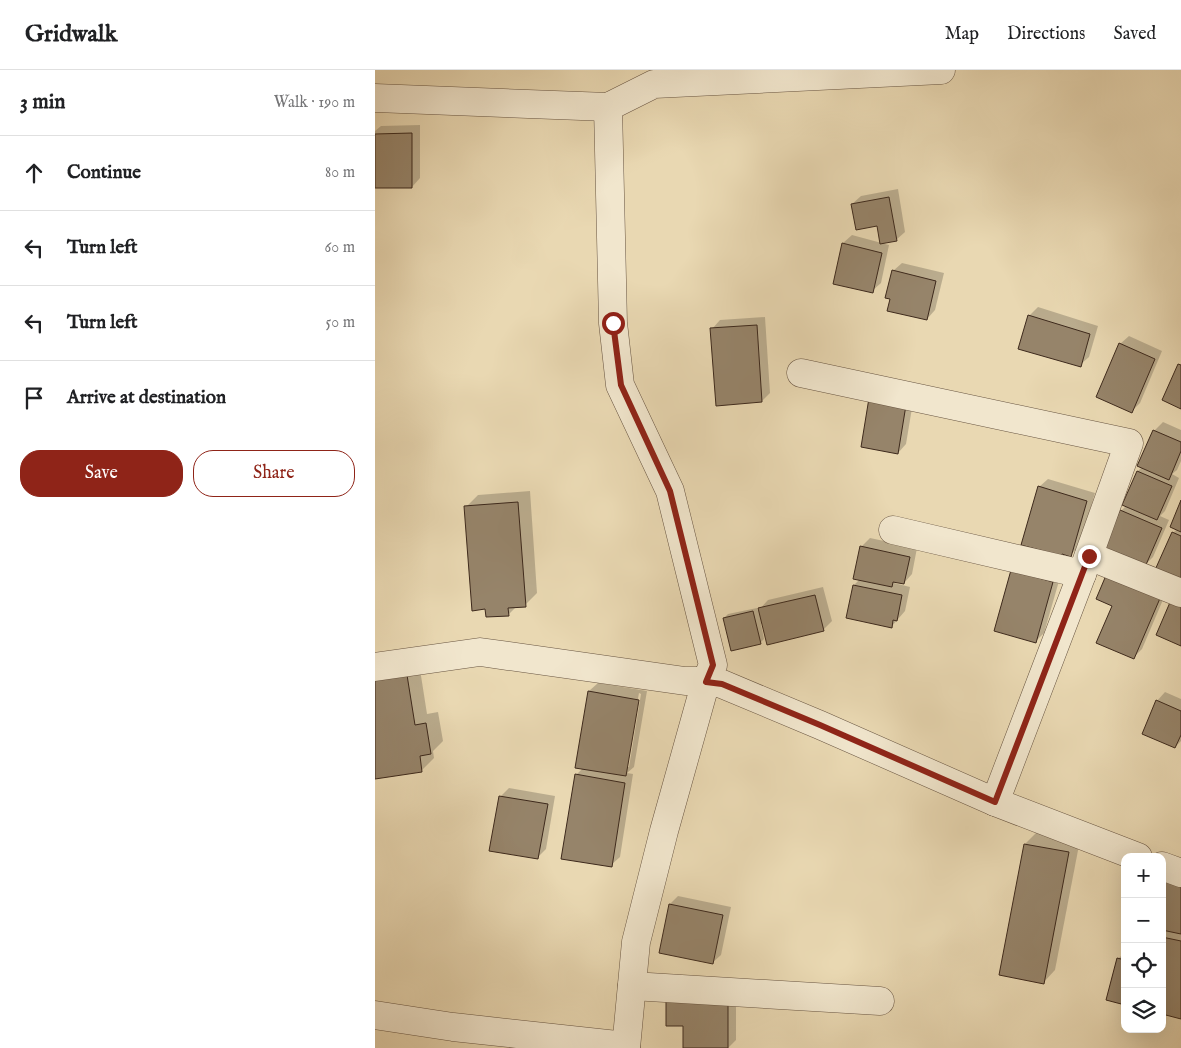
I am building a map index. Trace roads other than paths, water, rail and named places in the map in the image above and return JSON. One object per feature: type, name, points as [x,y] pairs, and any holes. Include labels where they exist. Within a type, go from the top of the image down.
[{"type":"street","points":[[375,98],[608,107],[660,77],[941,70]]},
{"type":"street","points":[[375,1014],[453,1027],[626,1047],[636,942],[664,831],[706,682],[713,665],[670,491],[621,385],[613,323],[608,107]]},
{"type":"street","points":[[801,373],[1129,443],[1086,565],[995,802]]},
{"type":"street","points":[[893,530],[1086,565],[1181,593]]},
{"type":"street","points":[[375,667],[480,652],[685,681],[722,684],[995,802],[1128,853]]},
{"type":"street","points":[[1166,867],[1181,873]]},
{"type":"street","points":[[632,986],[880,1001]]}]
